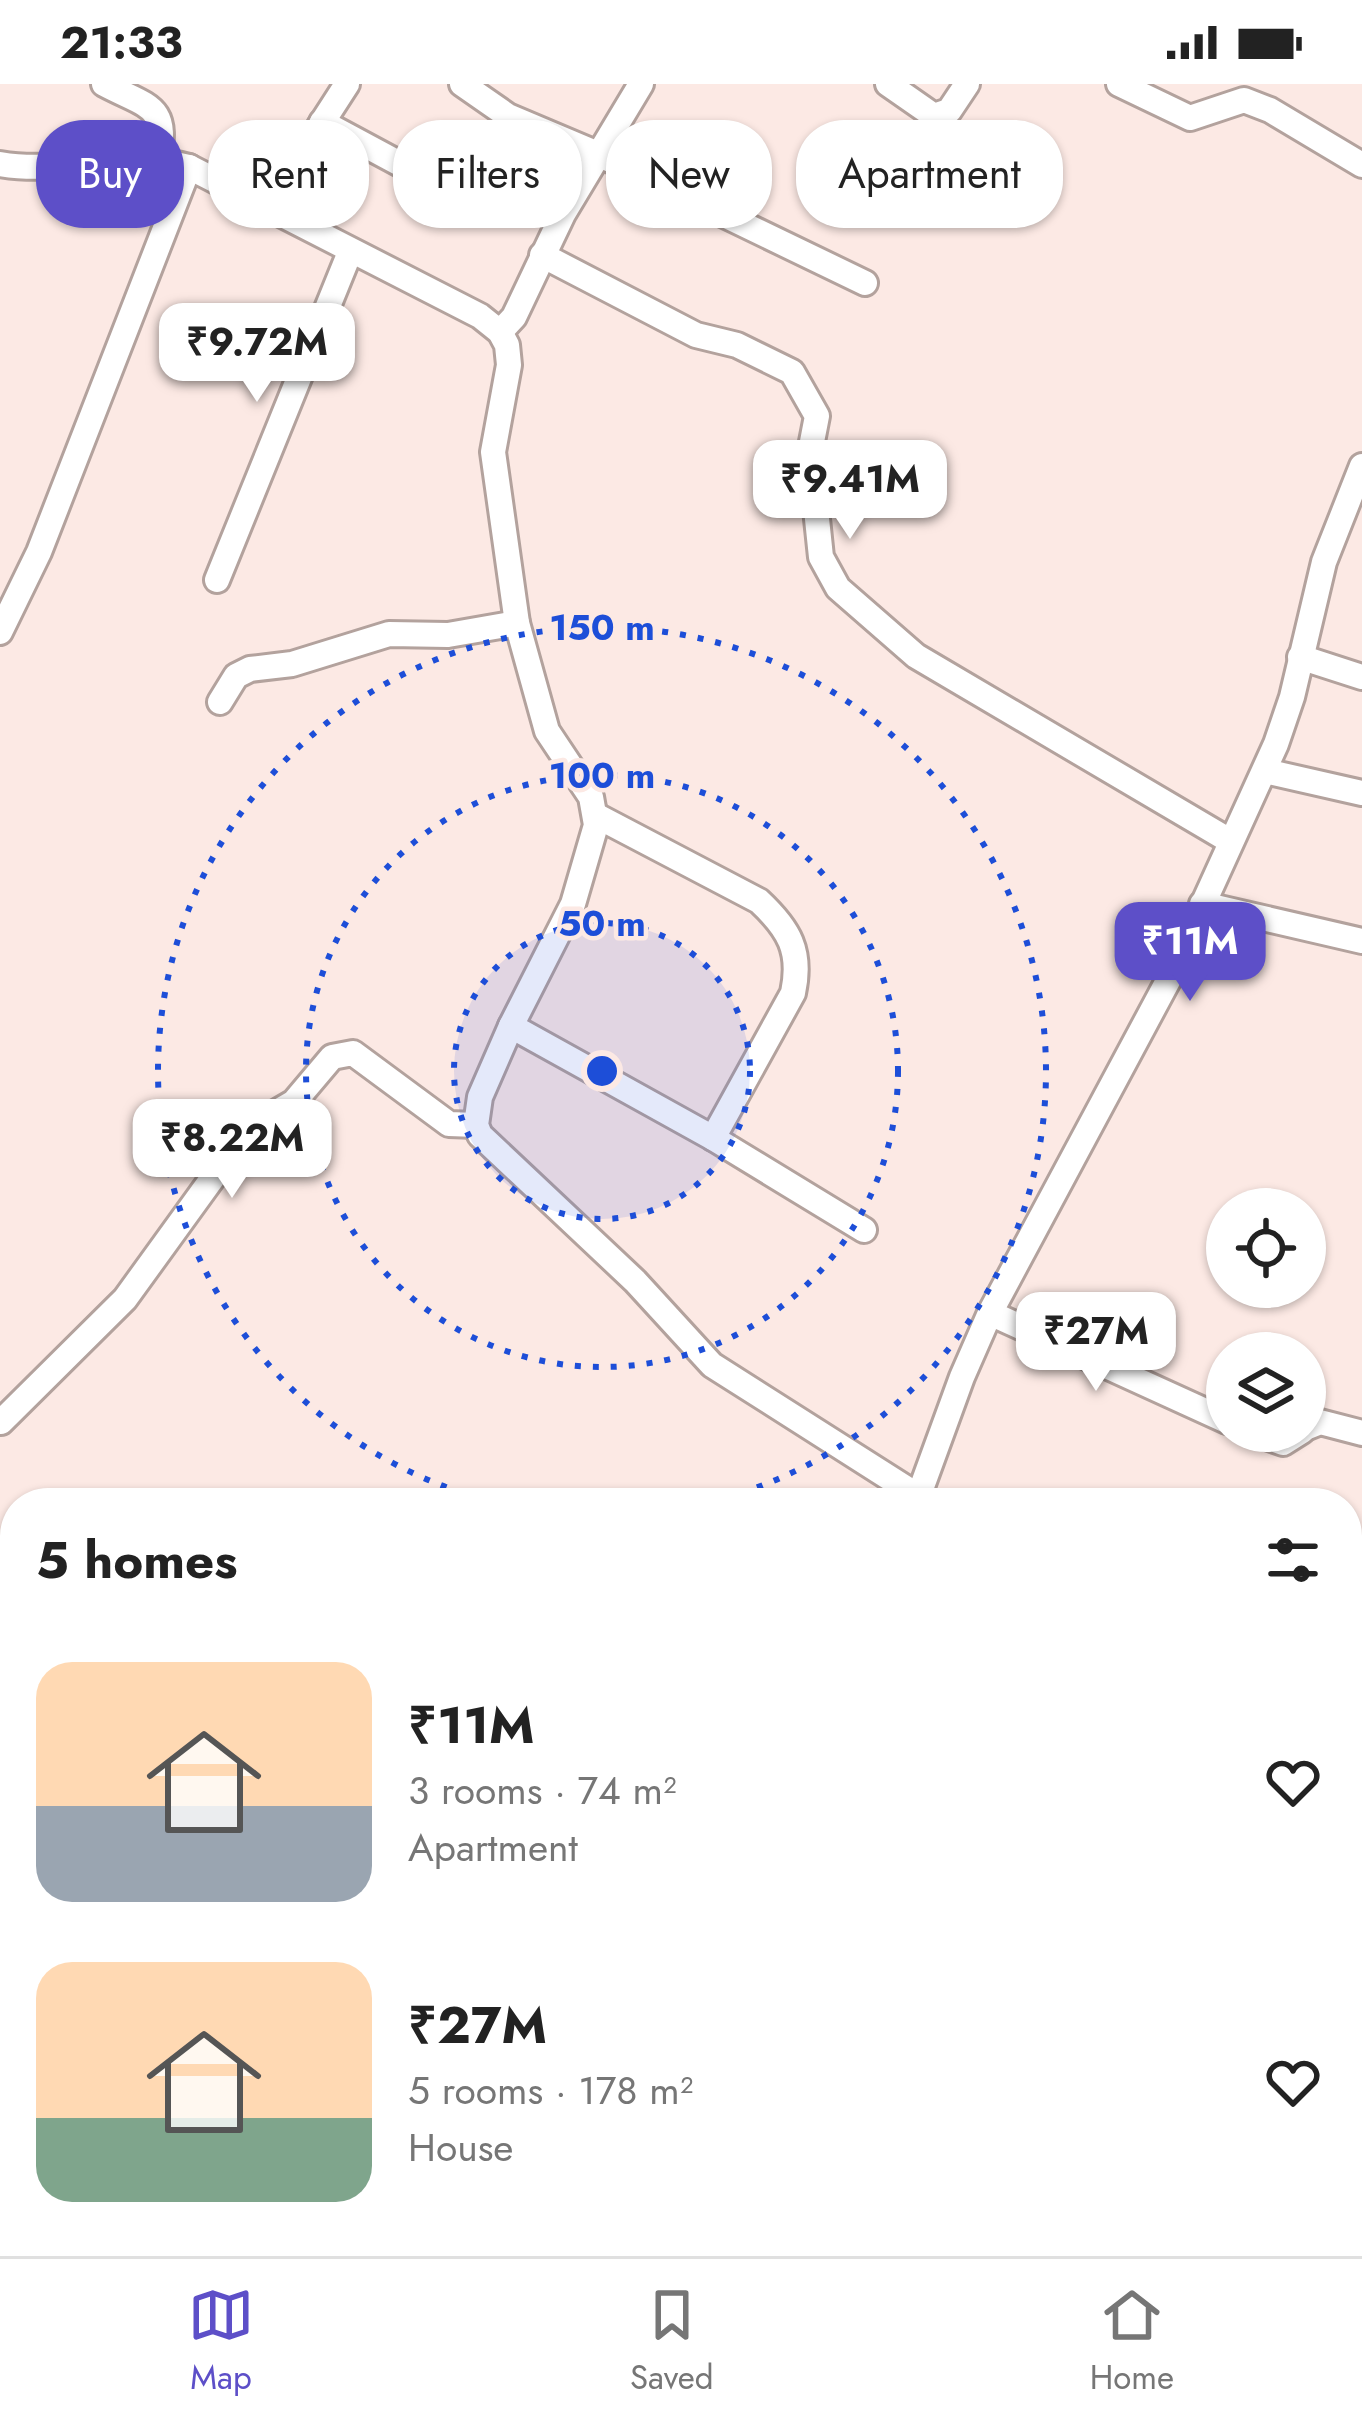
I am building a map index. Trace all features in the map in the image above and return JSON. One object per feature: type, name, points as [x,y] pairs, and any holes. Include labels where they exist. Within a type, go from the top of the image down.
[{"type":"street","points":[[104,84],[160,120]]},
{"type":"street","points":[[323,120],[347,84]]},
{"type":"street","points":[[462,84],[508,116],[598,154],[866,283]]},
{"type":"street","points":[[500,332],[514,317],[542,255],[641,84]]},
{"type":"street","points":[[888,84],[934,116],[949,111],[967,84]]},
{"type":"street","points":[[1119,84],[1190,118],[1244,100],[1270,110],[1362,165]]},
{"type":"street","points":[[0,164],[36,167]]},
{"type":"street","points":[[184,166],[208,176]]},
{"type":"street","points":[[0,632],[39,552],[189,167]]},
{"type":"street","points":[[309,228],[448,299],[500,332],[507,345],[509,365],[493,452],[517,623],[547,731],[590,797],[596,815],[573,904],[511,1026],[480,1097],[476,1125],[488,1146],[634,1281],[712,1365],[899,1488]]},
{"type":"street","points":[[217,580],[350,252]]},
{"type":"street","points":[[542,255],[696,335],[737,344],[792,372],[817,416],[810,452],[821,557],[838,588],[916,656],[1231,841]]},
{"type":"street","points":[[921,1488],[990,1313],[1170,977],[1264,771],[1292,697],[1324,562],[1362,466]]},
{"type":"street","points":[[220,702],[236,676],[250,669],[292,664],[389,634],[448,635],[517,623]]},
{"type":"street","points":[[1300,657],[1362,677]]},
{"type":"street","points":[[1264,771],[1362,793]]},
{"type":"street","points":[[596,815],[759,901],[782,921],[794,944],[798,967],[793,993],[713,1138]]},
{"type":"street","points":[[1202,904],[1362,941]]},
{"type":"street","points":[[511,1026],[713,1138],[864,1230]]},
{"type":"street","points":[[1,1422],[125,1299],[248,1129],[294,1102],[332,1057],[353,1053],[452,1126],[476,1125]]},
{"type":"street","points":[[990,1313],[1206,1411]]},
{"type":"street","points":[[1326,1423],[1362,1433]]}]
